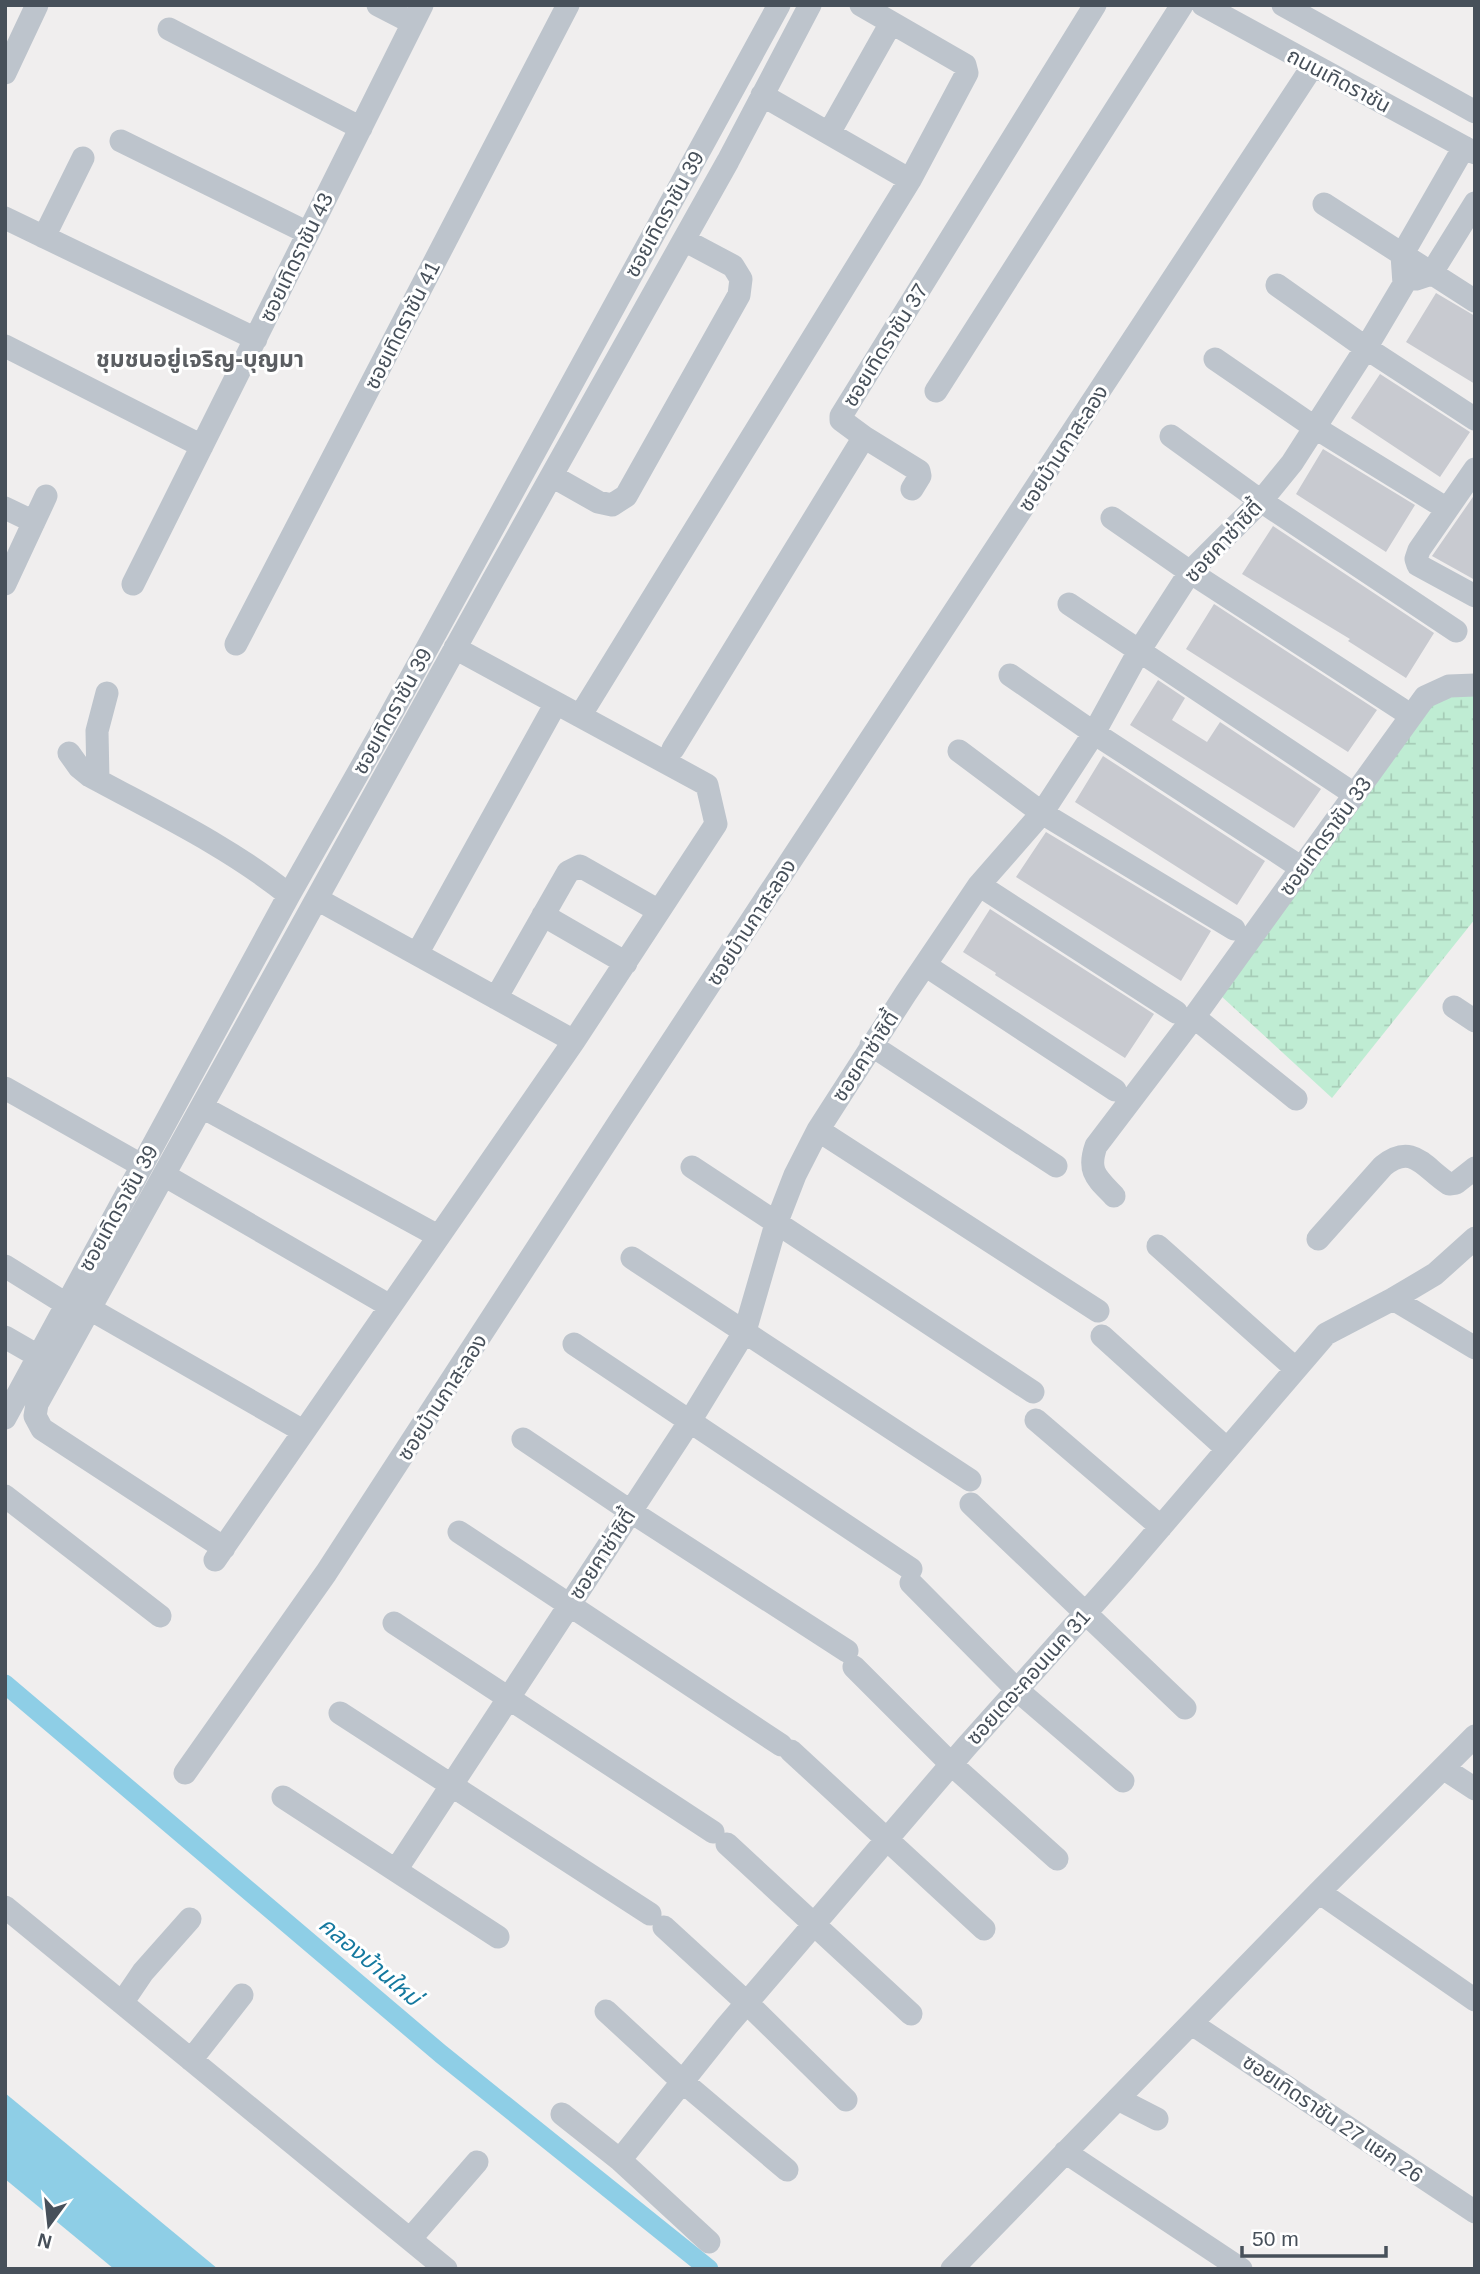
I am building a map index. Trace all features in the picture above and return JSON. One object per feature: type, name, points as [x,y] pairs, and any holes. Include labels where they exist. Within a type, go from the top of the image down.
[{"type":"street","points":[[8,61],[37,5]]},
{"type":"street","points":[[378,5],[418,14]]},
{"type":"street","name":"ซอยเทิดราชัน 41","points":[[236,644],[568,5]]},
{"type":"street","name":"ซอยเทิดราชัน 39","points":[[5,1418],[141,1165],[779,5]]},
{"type":"street","points":[[455,648],[707,785],[716,824],[573,1041],[219,1554],[42,1429],[35,1416],[37,1404],[455,648],[684,240],[810,5]]},
{"type":"street","points":[[580,716],[910,180],[967,70],[965,65],[861,5]]},
{"type":"street","name":"ซอยเทิดราชัน 37","points":[[674,749],[864,437],[841,421],[841,416],[1095,5]]},
{"type":"street","points":[[936,391],[1182,5]]},
{"type":"street","name":"ถนนเทิดราชัน","points":[[1203,5],[1469,150]]},
{"type":"street","points":[[1283,5],[1475,112]]},
{"type":"street","name":"ซอยเทิดราชัน 43","points":[[134,584],[418,14]]},
{"type":"street","points":[[829,133],[891,23]]},
{"type":"street","points":[[169,29],[361,128]]},
{"type":"street","name":"ซอยบ้านกาสะลอง","points":[[185,1773],[334,1562],[628,1108],[1312,66]]},
{"type":"street","points":[[762,95],[910,180]]},
{"type":"street","points":[[121,141],[309,233]]},
{"type":"street","points":[[1469,150],[1402,254],[1404,284],[1431,274],[1475,203]]},
{"type":"street","points":[[44,237],[83,158]]},
{"type":"street","points":[[1324,204],[1475,301]]},
{"type":"street","points":[[5,218],[256,338]]},
{"type":"street","points":[[552,476],[598,502],[612,505],[626,496],[739,295],[741,279],[733,266],[684,240]]},
{"type":"street","name":"ซอยคาซ่าซิตี้","points":[[396,1870],[690,1421],[745,1331],[776,1224],[796,1175],[818,1130],[871,1045],[979,886],[1042,813],[1094,733],[1139,650],[1190,572],[1261,501],[1292,463],[1404,284]]},
{"type":"street","points":[[1277,285],[1366,348],[1475,419]]},
{"type":"street","points":[[5,346],[202,446]]},
{"type":"street","points":[[1215,359],[1314,427],[1439,504]]},
{"type":"street","points":[[1171,436],[1261,501],[1457,631]]},
{"type":"street","points":[[864,437],[919,471],[921,474],[912,489]]},
{"type":"street","points":[[1475,469],[1419,550],[1416,559],[1418,565],[1475,596]]},
{"type":"street","points":[[5,584],[46,496]]},
{"type":"street","points":[[5,508],[34,522]]},
{"type":"street","points":[[1112,517],[1190,572],[1401,709]]},
{"type":"street","points":[[1069,604],[1345,788]]},
{"type":"street","points":[[1010,675],[1291,861]]},
{"type":"street","name":"ซอยเทิดราชัน 33","points":[[1114,1196],[1095,1177],[1091,1158],[1096,1146],[1185,1014],[1425,697],[1450,685],[1475,685]]},
{"type":"street","points":[[98,780],[97,731],[107,693]]},
{"type":"street","points":[[417,954],[556,703]]},
{"type":"street","points":[[959,751],[1042,813],[1234,929]]},
{"type":"street","points":[[69,753],[79,767],[98,780],[218,845],[257,869],[289,895]]},
{"type":"street","points":[[496,998],[568,872],[580,866],[659,911]]},
{"type":"street","points":[[979,886],[1185,1014],[1296,1099]]},
{"type":"street","points":[[317,899],[573,1041]]},
{"type":"street","points":[[543,915],[626,962]]},
{"type":"street","points":[[925,965],[1115,1090]]},
{"type":"street","points":[[1454,1007],[1475,1021]]},
{"type":"street","points":[[871,1045],[1056,1166]]},
{"type":"street","points":[[5,1088],[141,1165]]},
{"type":"street","points":[[202,1108],[438,1236]]},
{"type":"street","points":[[818,1130],[1098,1311]]},
{"type":"street","points":[[1318,1239],[1395,1156],[1415,1159],[1449,1184],[1456,1183],[1475,1168]]},
{"type":"street","points":[[692,1167],[1033,1392]]},
{"type":"street","points":[[164,1175],[390,1306]]},
{"type":"street","name":"ซอยเดอะคอนเนค 31","points":[[620,2160],[726,2027],[1326,1334],[1435,1274],[1475,1238]]},
{"type":"street","points":[[1158,1246],[1296,1369]]},
{"type":"street","points":[[632,1258],[970,1480]]},
{"type":"street","points":[[5,1266],[66,1304]]},
{"type":"street","points":[[1393,1299],[1475,1348]]},
{"type":"street","points":[[90,1309],[303,1431]]},
{"type":"street","points":[[1102,1336],[1227,1450]]},
{"type":"street","points":[[5,1337],[38,1356]]},
{"type":"street","points":[[574,1344],[690,1421],[911,1576],[1016,1689],[1124,1781]]},
{"type":"street","points":[[1036,1420],[1161,1527]]},
{"type":"street","points":[[523,1439],[850,1659],[951,1764],[1057,1859]]},
{"type":"street","points":[[5,1496],[160,1616]]},
{"type":"street","points":[[971,1504],[1185,1708]]},
{"type":"street","points":[[459,1532],[786,1748],[984,1930]]},
{"type":"street","points":[[394,1623],[720,1838],[911,2014]]},
{"type":"street","points":[[340,1713],[657,1921],[846,2099]]},
{"type":"street","points":[[952,2269],[1475,1736]]},
{"type":"street","points":[[1443,1768],[1475,1788]]},
{"type":"street","points":[[283,1797],[498,1937]]},
{"type":"street","points":[[1319,1892],[1475,2000]]},
{"type":"street","points":[[5,1907],[446,2269]]},
{"type":"street","points":[[122,2003],[143,1972],[190,1919]]},
{"type":"street","points":[[191,2060],[242,1995]]},
{"type":"street","points":[[606,2011],[683,2082],[787,2170]]},
{"type":"street","name":"ซอยเทิดราชัน 27 แยก 26","points":[[1192,2024],[1475,2212]]},
{"type":"street","points":[[1118,2099],[1157,2119]]},
{"type":"street","points":[[562,2114],[620,2160],[709,2242]]},
{"type":"street","points":[[1065,2152],[1241,2269]]},
{"type":"street","points":[[411,2238],[477,2162]]},
{"type":"green space","points":[[1475,694],[1475,919],[1332,1098],[1220,995],[1430,705],[1453,696]]},
{"type":"water","points":[[5,2093],[218,2269],[114,2269],[5,2179]]},
{"type":"building","points":[[1436,293],[1475,316],[1475,384],[1406,342]]},
{"type":"building","points":[[1380,374],[1470,432],[1440,477],[1351,418]]},
{"type":"building","points":[[1323,449],[1415,505],[1386,552],[1296,494]]},
{"type":"building","points":[[1475,494],[1475,580],[1432,556]]},
{"type":"building","points":[[1273,526],[1434,633],[1406,678],[1348,641],[1350,639],[1242,574]]},
{"type":"building","points":[[1214,604],[1377,710],[1348,752],[1186,649]]},
{"type":"building","points":[[1158,680],[1185,698],[1172,720],[1207,742],[1220,722],[1321,789],[1294,828],[1130,725]]},
{"type":"building","points":[[1103,756],[1265,861],[1237,905],[1075,802]]},
{"type":"building","points":[[1046,832],[1211,931],[1181,981],[1016,877]]},
{"type":"building","points":[[990,909],[1154,1014],[1125,1058],[963,952]]},
{"type":"waterway","name":"คลองบ้านใหม่","points":[[5,1684],[441,2054],[709,2269]]},
{"type":"district","name":"ชุมชนอยู่เจริญ-บุญมา","points":[[200,359]]}]
